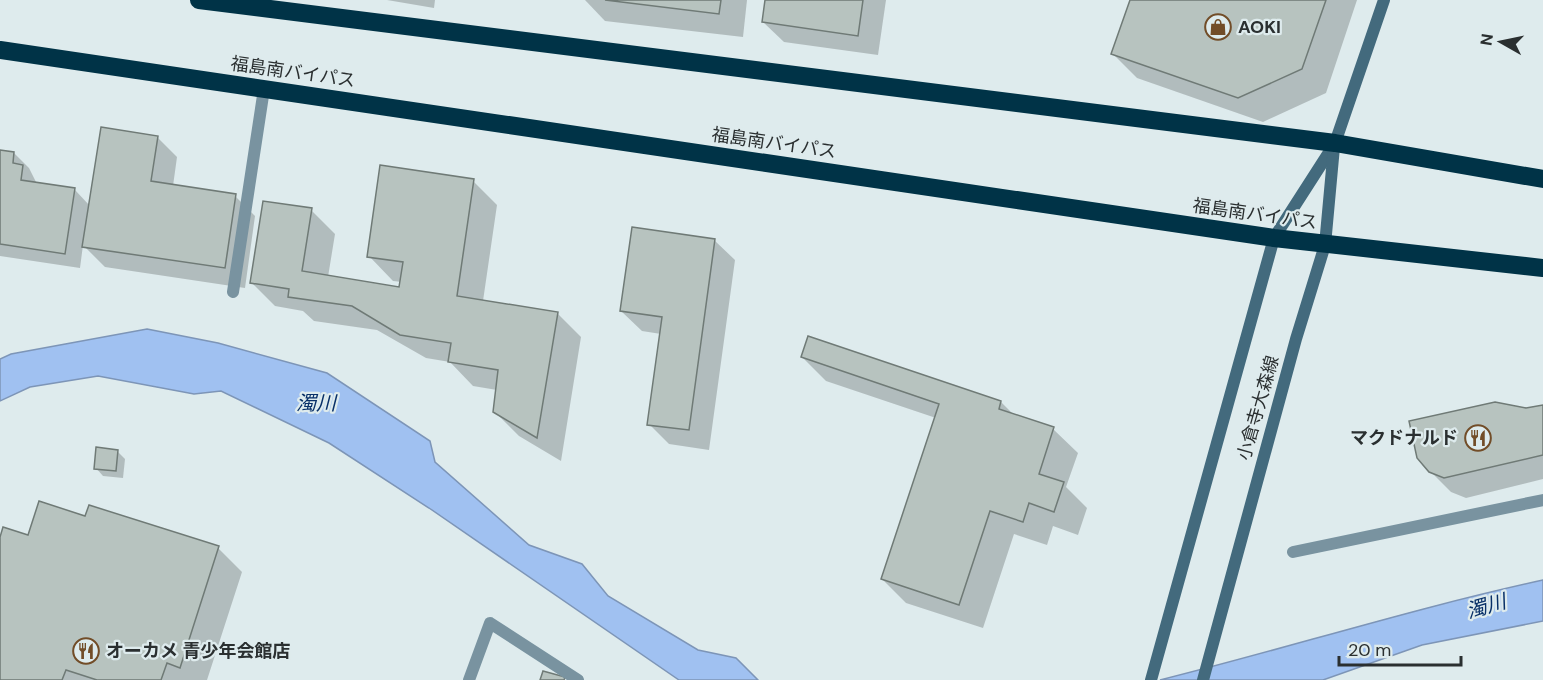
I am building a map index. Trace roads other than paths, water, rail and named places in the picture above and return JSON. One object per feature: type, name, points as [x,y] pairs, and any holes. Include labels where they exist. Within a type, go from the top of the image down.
[{"type":"highway","points":[[199,0],[270,5],[1335,143],[1543,179]]},
{"type":"highway","name":"福島南バイパス","points":[[0,50],[1274,238],[1543,268]]},
{"type":"street","points":[[1151,680],[1250,334],[1274,238],[1335,143],[1384,0]]},
{"type":"street","points":[[233,292],[264,89]]},
{"type":"street","name":"小倉寺大森線","points":[[1203,680],[1238,546],[1325,245],[1335,143]]},
{"type":"street","points":[[1293,552],[1543,500]]},
{"type":"street","points":[[469,680],[490,623],[578,680]]},
{"type":"water","name":"濁川","points":[[147,329],[218,343],[327,373],[430,441],[435,462],[529,545],[582,564],[608,596],[698,650],[736,658],[758,680],[679,680],[429,508],[329,443],[221,391],[194,394],[98,376],[30,387],[0,401],[0,359],[11,354]]},
{"type":"water","name":"濁川","points":[[1543,580],[1543,621],[1422,645],[1323,680],[1160,680],[1447,603]]},
{"type":"place","name":"AOKI","points":[[1218,27]]},
{"type":"place","name":"マクドナルド","points":[[1478,438]]},
{"type":"place","name":"オーカメ 青少年会館店","points":[[86,651]]}]
